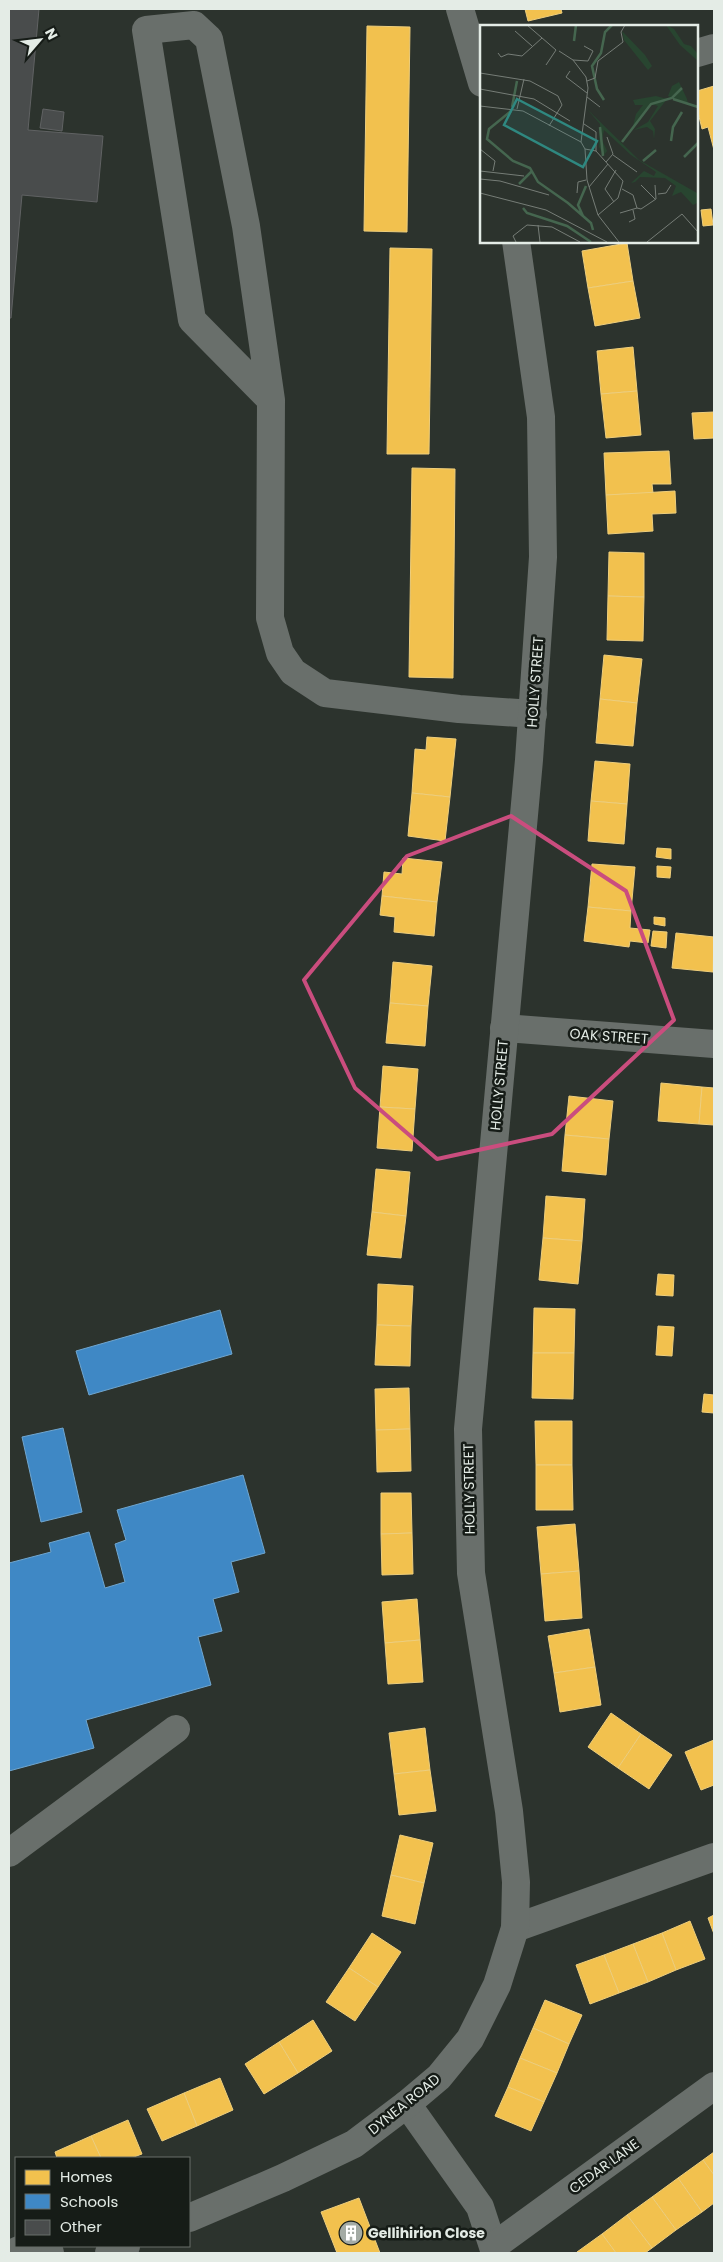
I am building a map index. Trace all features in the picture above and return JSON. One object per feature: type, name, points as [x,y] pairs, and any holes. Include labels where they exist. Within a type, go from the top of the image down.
[{"type":"street","points":[[460,9],[480,76]]},
{"type":"street","points":[[271,400],[192,320],[146,30],[194,25],[209,39],[246,226],[271,400],[270,618],[280,652],[293,672],[325,693],[459,709],[532,714]]},
{"type":"street","points":[[698,53],[714,48]]},
{"type":"street","name":"HOLLY STREET","points":[[515,1928],[516,1882],[509,1811],[471,1573],[468,1429],[532,714],[543,557],[541,417],[516,242]]},
{"type":"street","name":"OAK STREET","points":[[504,1028],[714,1044]]},
{"type":"street","points":[[9,1853],[176,1729]]},
{"type":"street","points":[[515,1928],[714,1857]]},
{"type":"street","name":"DYNEA ROAD","points":[[190,2218],[283,2178],[354,2144],[439,2077],[470,2039],[497,1985],[515,1928]]},
{"type":"street","name":"CEDAR LANE","points":[[495,2249],[714,2086]]},
{"type":"street","points":[[407,2104],[480,2208],[495,2249]]},
{"type":"street","points":[[12,2253],[26,2247]]},
{"type":"street","points":[[110,2253],[124,2247]]},
{"type":"highlighted area","points":[[511,816],[626,891],[674,1020],[552,1134],[437,1159],[355,1088],[304,980],[407,856]]},
{"type":"building: Homes","points":[[525,9],[561,9],[562,13],[528,21]]},
{"type":"building: Homes","points":[[367,26],[410,27],[407,232],[364,231]]},
{"type":"building: Homes","points":[[714,86],[714,150],[708,127],[702,129],[698,112],[698,91]]},
{"type":"building: Homes","points":[[711,209],[713,225],[703,226],[701,210]]},
{"type":"building: Homes","points":[[627,243],[633,281],[588,288],[582,251]]},
{"type":"building: Homes","points":[[390,248],[432,249],[429,454],[387,454]]},
{"type":"building: Homes","points":[[633,281],[640,318],[595,326],[588,288]]},
{"type":"building: Homes","points":[[633,347],[637,391],[601,394],[597,351]]},
{"type":"building: Homes","points":[[637,391],[641,435],[606,438],[601,394]]},
{"type":"building: Homes","points":[[714,412],[714,438],[694,439],[692,413]]},
{"type":"building: Homes","points":[[669,451],[671,484],[652,484],[653,493],[606,495],[604,453]]},
{"type":"building: Homes","points":[[412,468],[455,469],[453,678],[409,677]]},
{"type":"building: Homes","points":[[675,491],[676,513],[652,514],[653,531],[608,534],[606,495]]},
{"type":"building: Homes","points":[[609,552],[644,553],[644,597],[608,596]]},
{"type":"building: Homes","points":[[608,596],[644,597],[643,641],[607,640]]},
{"type":"building: Homes","points":[[604,655],[642,659],[637,703],[600,699]]},
{"type":"building: Homes","points":[[600,699],[637,703],[633,746],[596,743]]},
{"type":"building: Homes","points":[[427,737],[456,739],[450,797],[412,793],[415,749],[426,750]]},
{"type":"building: Homes","points":[[595,761],[630,764],[627,804],[591,801]]},
{"type":"building: Homes","points":[[412,793],[450,797],[445,841],[408,836]]},
{"type":"building: Homes","points":[[591,801],[627,804],[624,844],[588,841]]},
{"type":"building: Homes","points":[[657,848],[671,849],[671,859],[656,857]]},
{"type":"building: Homes","points":[[403,858],[442,862],[437,902],[382,896],[384,872],[402,874]]},
{"type":"building: Homes","points":[[592,864],[635,867],[631,911],[588,907]]},
{"type":"building: Homes","points":[[657,866],[671,867],[670,878],[657,877]]},
{"type":"building: Homes","points":[[382,896],[437,902],[434,936],[394,932],[395,917],[380,915]]},
{"type":"building: Homes","points":[[588,907],[631,911],[630,928],[650,930],[648,943],[630,941],[629,947],[584,941]]},
{"type":"building: Homes","points":[[654,917],[665,918],[665,926],[654,924]]},
{"type":"building: Homes","points":[[653,931],[667,932],[666,948],[651,946]]},
{"type":"building: Homes","points":[[676,933],[714,937],[713,972],[672,968]]},
{"type":"building: Homes","points":[[393,962],[432,966],[428,1006],[390,1003]]},
{"type":"building: Homes","points":[[390,1003],[428,1006],[425,1046],[386,1043]]},
{"type":"building: Homes","points":[[383,1066],[418,1069],[415,1109],[380,1107]]},
{"type":"building: Homes","points":[[661,1083],[702,1087],[699,1124],[658,1121]]},
{"type":"building: Homes","points":[[702,1087],[714,1088],[714,1125],[699,1124]]},
{"type":"building: Homes","points":[[569,1096],[613,1101],[609,1139],[565,1135]]},
{"type":"building: Homes","points":[[380,1107],[415,1109],[412,1151],[377,1148]]},
{"type":"building: Homes","points":[[565,1135],[609,1139],[606,1175],[562,1171]]},
{"type":"building: Homes","points":[[376,1169],[410,1172],[406,1216],[372,1212]]},
{"type":"building: Homes","points":[[546,1196],[585,1199],[582,1241],[543,1238]]},
{"type":"building: Homes","points":[[372,1212],[406,1216],[401,1258],[367,1255]]},
{"type":"building: Homes","points":[[543,1238],[582,1241],[578,1284],[539,1280]]},
{"type":"building: Homes","points":[[658,1274],[674,1275],[673,1296],[656,1295]]},
{"type":"building: Homes","points":[[378,1284],[413,1286],[411,1326],[377,1325]]},
{"type":"building: Homes","points":[[534,1308],[575,1309],[574,1353],[533,1353]]},
{"type":"building: Homes","points":[[377,1325],[411,1326],[410,1366],[375,1365]]},
{"type":"building: Homes","points":[[658,1326],[674,1327],[672,1356],[656,1355]]},
{"type":"building: Homes","points":[[533,1353],[574,1353],[573,1399],[532,1398]]},
{"type":"building: Homes","points":[[409,1388],[410,1429],[376,1430],[375,1389]]},
{"type":"building: Homes","points":[[704,1394],[714,1395],[714,1413],[702,1412]]},
{"type":"building: Homes","points":[[535,1421],[572,1421],[572,1465],[536,1465]]},
{"type":"building: Homes","points":[[410,1429],[411,1471],[377,1472],[376,1430]]},
{"type":"building: Homes","points":[[536,1465],[572,1465],[573,1510],[536,1510]]},
{"type":"building: Homes","points":[[381,1493],[411,1493],[412,1533],[381,1534]]},
{"type":"building: Homes","points":[[575,1524],[579,1571],[541,1574],[537,1527]]},
{"type":"building: Homes","points":[[412,1533],[413,1574],[382,1575],[381,1534]]},
{"type":"building: Homes","points":[[579,1571],[582,1618],[545,1621],[541,1574]]},
{"type":"building: Homes","points":[[417,1599],[420,1640],[385,1643],[382,1602]]},
{"type":"building: Homes","points":[[589,1629],[595,1667],[554,1673],[548,1636]]},
{"type":"building: Homes","points":[[420,1640],[423,1682],[388,1684],[385,1643]]},
{"type":"building: Homes","points":[[595,1667],[601,1705],[560,1712],[554,1673]]},
{"type":"building: Homes","points":[[611,1713],[641,1734],[618,1768],[588,1747]]},
{"type":"building: Homes","points":[[425,1728],[430,1770],[394,1774],[389,1733]]},
{"type":"building: Homes","points":[[641,1734],[672,1755],[649,1789],[618,1768]]},
{"type":"building: Homes","points":[[714,1740],[714,1785],[701,1790],[685,1752]]},
{"type":"building: Homes","points":[[430,1770],[436,1811],[399,1815],[394,1774]]},
{"type":"building: Homes","points":[[400,1835],[433,1843],[424,1883],[391,1875]]},
{"type":"building: Homes","points":[[391,1875],[424,1883],[415,1924],[382,1916]]},
{"type":"building: Homes","points":[[714,1915],[714,1934],[708,1918]]},
{"type":"building: Homes","points":[[690,1921],[705,1959],[676,1970],[662,1933]]},
{"type":"building: Homes","points":[[372,1933],[401,1952],[378,1987],[349,1968]]},
{"type":"building: Homes","points":[[662,1933],[676,1970],[648,1982],[633,1944]]},
{"type":"building: Homes","points":[[633,1944],[648,1982],[619,1993],[604,1955]]},
{"type":"building: Homes","points":[[604,1955],[619,1993],[590,2004],[576,1965]]},
{"type":"building: Homes","points":[[349,1968],[378,1987],[355,2021],[326,2002]]},
{"type":"building: Homes","points":[[545,2000],[582,2015],[569,2044],[533,2028]]},
{"type":"building: Homes","points":[[313,2020],[332,2051],[298,2073],[279,2042]]},
{"type":"building: Homes","points":[[533,2028],[569,2044],[557,2073],[520,2058]]},
{"type":"building: Homes","points":[[279,2042],[298,2073],[264,2094],[245,2064]]},
{"type":"building: Homes","points":[[520,2058],[557,2073],[544,2102],[508,2087]]},
{"type":"building: Homes","points":[[220,2078],[233,2110],[197,2126],[184,2093]]},
{"type":"building: Homes","points":[[508,2087],[544,2102],[531,2131],[495,2116]]},
{"type":"building: Homes","points":[[184,2093],[197,2126],[162,2141],[147,2109]]},
{"type":"building: Homes","points":[[128,2120],[142,2154],[134,2157],[101,2157],[91,2136]]},
{"type":"building: Homes","points":[[91,2136],[101,2157],[57,2157],[55,2152]]},
{"type":"building: Homes","points":[[714,2152],[714,2175],[703,2160]]},
{"type":"building: Homes","points":[[703,2160],[714,2175],[714,2203],[702,2212],[678,2178]]},
{"type":"building: Homes","points":[[678,2178],[702,2212],[676,2230],[652,2197]]},
{"type":"building: Homes","points":[[652,2197],[676,2230],[652,2248],[627,2215]]},
{"type":"building: Homes","name":"Gellihirion Close","points":[[359,2198],[380,2253],[337,2253],[321,2212]]},
{"type":"building: Homes","points":[[627,2215],[652,2248],[645,2253],[616,2253],[602,2234]]},
{"type":"building: Homes","points":[[602,2234],[616,2253],[577,2252]]},
{"type":"building: Schools","points":[[220,1310],[232,1354],[89,1395],[76,1351]]},
{"type":"building: Schools","points":[[63,1428],[82,1512],[41,1522],[22,1437]]},
{"type":"building: Schools","points":[[243,1475],[265,1553],[231,1562],[239,1592],[213,1599],[222,1631],[198,1637],[211,1685],[86,1720],[94,1748],[9,1771],[9,1563],[51,1552],[49,1543],[89,1532],[105,1588],[125,1582],[115,1544],[126,1540],[117,1510]]},
{"type":"building: Other","points":[[9,9],[39,9],[28,130],[103,136],[97,202],[22,195],[11,318],[9,318]]},
{"type":"building: Other","points":[[43,109],[64,112],[62,131],[40,128]]},
{"type":"place","name":"Gellihirion Close","points":[[351,2233]]}]
